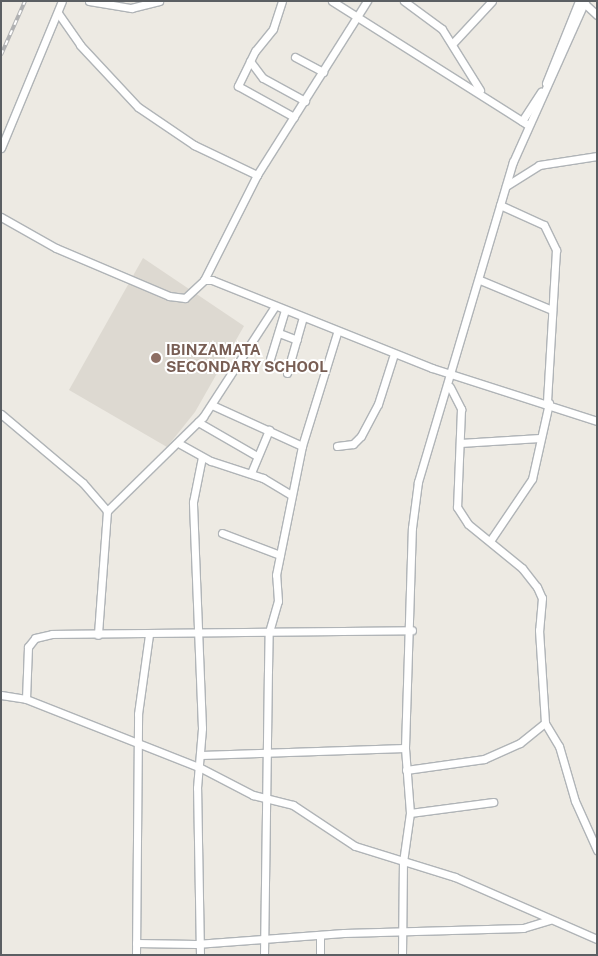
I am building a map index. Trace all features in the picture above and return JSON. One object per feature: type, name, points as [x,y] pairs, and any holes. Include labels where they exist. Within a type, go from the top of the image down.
[{"type":"street","points":[[1,148],[62,1]]},
{"type":"street","points":[[89,1],[131,8],[160,1]]},
{"type":"street","points":[[282,1],[273,29],[250,60],[238,86],[294,117]]},
{"type":"street","points":[[332,1],[482,93],[525,123]]},
{"type":"street","points":[[1,217],[56,248],[169,296],[186,298],[204,280],[257,175],[367,1]]},
{"type":"street","points":[[404,1],[438,25],[453,43],[482,93]]},
{"type":"street","points":[[453,43],[492,1]]},
{"type":"street","points":[[402,955],[403,862],[410,813],[405,748],[412,630],[412,528],[418,482],[450,386],[500,205],[525,123],[554,77],[583,2],[597,14]]},
{"type":"street","points":[[58,13],[80,45],[138,107],[194,145],[257,175]]},
{"type":"street","points":[[295,57],[322,72]]},
{"type":"street","points":[[250,60],[262,78],[305,101]]},
{"type":"street","points":[[506,186],[539,166],[597,156]]},
{"type":"street","points":[[490,541],[532,479],[548,403],[556,250],[552,237],[541,223],[500,205]]},
{"type":"street","points":[[204,280],[275,306],[337,333],[394,354],[548,403],[597,421]]},
{"type":"street","points":[[480,280],[552,310]]},
{"type":"street","points":[[98,635],[107,511],[180,444],[212,405],[275,306]]},
{"type":"street","points":[[270,359],[285,310]]},
{"type":"street","points":[[287,373],[303,317]]},
{"type":"street","points":[[279,333],[297,340]]},
{"type":"street","points":[[264,955],[268,798],[266,753],[269,632],[277,614],[280,555],[302,446],[337,333]]},
{"type":"street","points":[[337,446],[353,444],[361,436],[378,404],[394,354]]},
{"type":"street","points":[[450,386],[461,409],[457,507],[468,524],[532,578],[542,598],[539,630],[545,723],[559,746],[575,801],[597,850]]},
{"type":"street","points":[[212,405],[302,446]]},
{"type":"street","points":[[1,414],[83,483],[107,511]]},
{"type":"street","points":[[198,422],[258,456]]},
{"type":"street","points":[[251,473],[269,430]]},
{"type":"street","points":[[460,444],[540,438]]},
{"type":"street","points":[[180,444],[202,457],[251,473],[291,495]]},
{"type":"street","points":[[200,955],[199,767],[201,755],[193,491],[202,457]]},
{"type":"street","points":[[222,532],[280,555]]},
{"type":"street","points":[[26,699],[28,647],[35,638],[52,634],[149,635],[412,630]]},
{"type":"street","points":[[136,955],[140,672],[149,635]]},
{"type":"street","points":[[1,695],[26,699],[199,767],[253,795],[293,805],[355,846],[455,877],[597,939]]},
{"type":"street","points":[[406,770],[484,760],[520,744],[545,723]]},
{"type":"street","points":[[201,755],[405,748]]},
{"type":"street","points":[[410,813],[493,802]]},
{"type":"street","points":[[136,943],[201,944],[320,935],[523,928],[550,920]]},
{"type":"street","points":[[320,935],[320,955]]},
{"type":"shaded area","name":"IBINZAMATA SECONDARY SCHOOL","points":[[143,258],[244,326],[195,412],[167,447],[69,390]]},
{"type":"railway","points":[[1,55],[25,1]]},
{"type":"place","name":"IBINZAMATA SECONDARY SCHOOL","points":[[156,358]]}]
